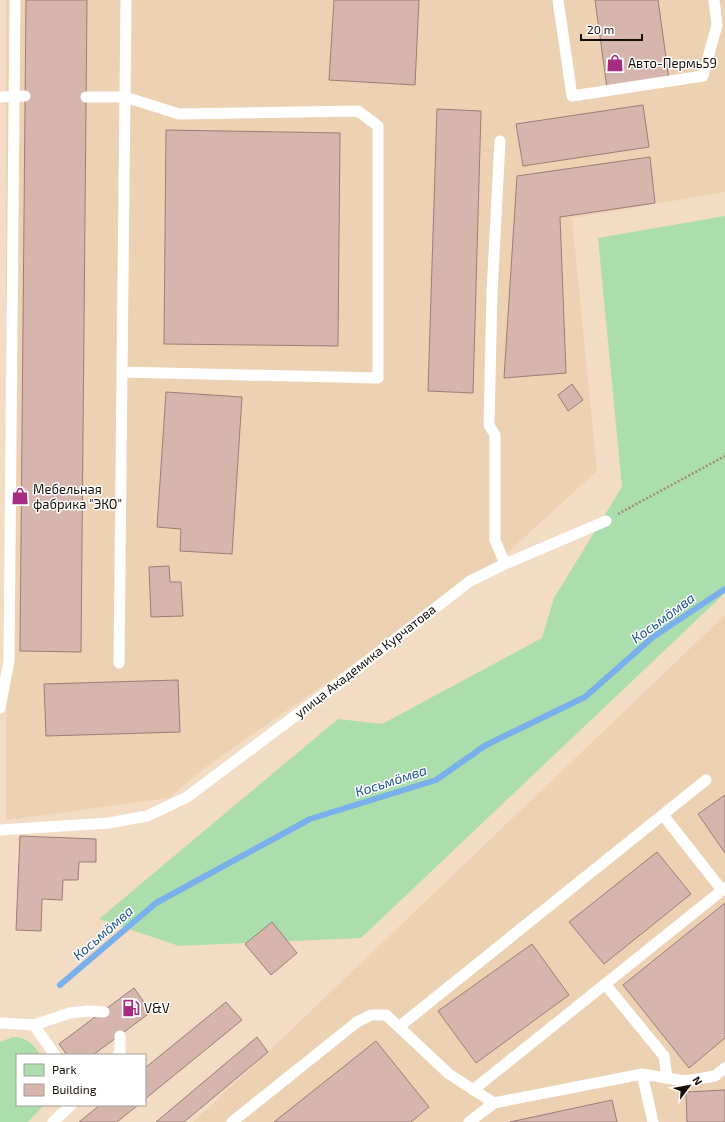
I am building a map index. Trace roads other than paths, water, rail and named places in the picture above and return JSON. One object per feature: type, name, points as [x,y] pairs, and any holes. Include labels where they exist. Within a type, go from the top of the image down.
[{"type":"lane","points":[[0,708],[9,661],[20,96],[15,0]]},
{"type":"lane","points":[[119,662],[126,0]]},
{"type":"lane","points":[[558,0],[572,96],[703,76],[717,25],[714,0]]},
{"type":"lane","points":[[0,97],[20,96]]},
{"type":"lane","points":[[86,97],[125,97],[180,114],[358,111],[378,126],[378,378],[122,372]]},
{"type":"lane","points":[[500,141],[492,292],[489,425],[495,435],[494,540],[505,564]]},
{"type":"lane","name":"улица Академика Курчатова","points":[[0,830],[109,823],[147,816],[187,797],[343,680],[470,580],[606,521]]},
{"type":"lane","points":[[400,1026],[706,780]]},
{"type":"lane","points":[[473,1090],[724,889],[663,815]]},
{"type":"lane","points":[[605,984],[664,1056],[667,1078]]},
{"type":"lane","points":[[0,1023],[34,1025],[70,1013],[88,1011],[104,1012]]},
{"type":"lane","points":[[232,1122],[356,1022],[371,1015],[386,1015],[400,1026],[449,1074],[494,1104]]},
{"type":"lane","points":[[34,1025],[54,1054]]},
{"type":"lane","points":[[119,1054],[120,1036]]},
{"type":"lane","points":[[469,1122],[494,1104],[642,1074],[685,1081],[715,1076],[725,1068]]},
{"type":"lane","points":[[642,1074],[653,1122]]},
{"type":"lane","points":[[53,1122],[70,1106]]},
{"type":"waterway","name":"Косьмӧмва","points":[[60,985],[156,903],[310,819],[436,780],[486,745],[585,697],[653,637],[725,589]]},
{"type":"place","name":"Авто-Пермь59","points":[[615,63]]},
{"type":"place","name":"Мебельная фабрика \"ЭКО\"","points":[[20,496]]},
{"type":"place","name":"V&V","points":[[131,1008]]}]
